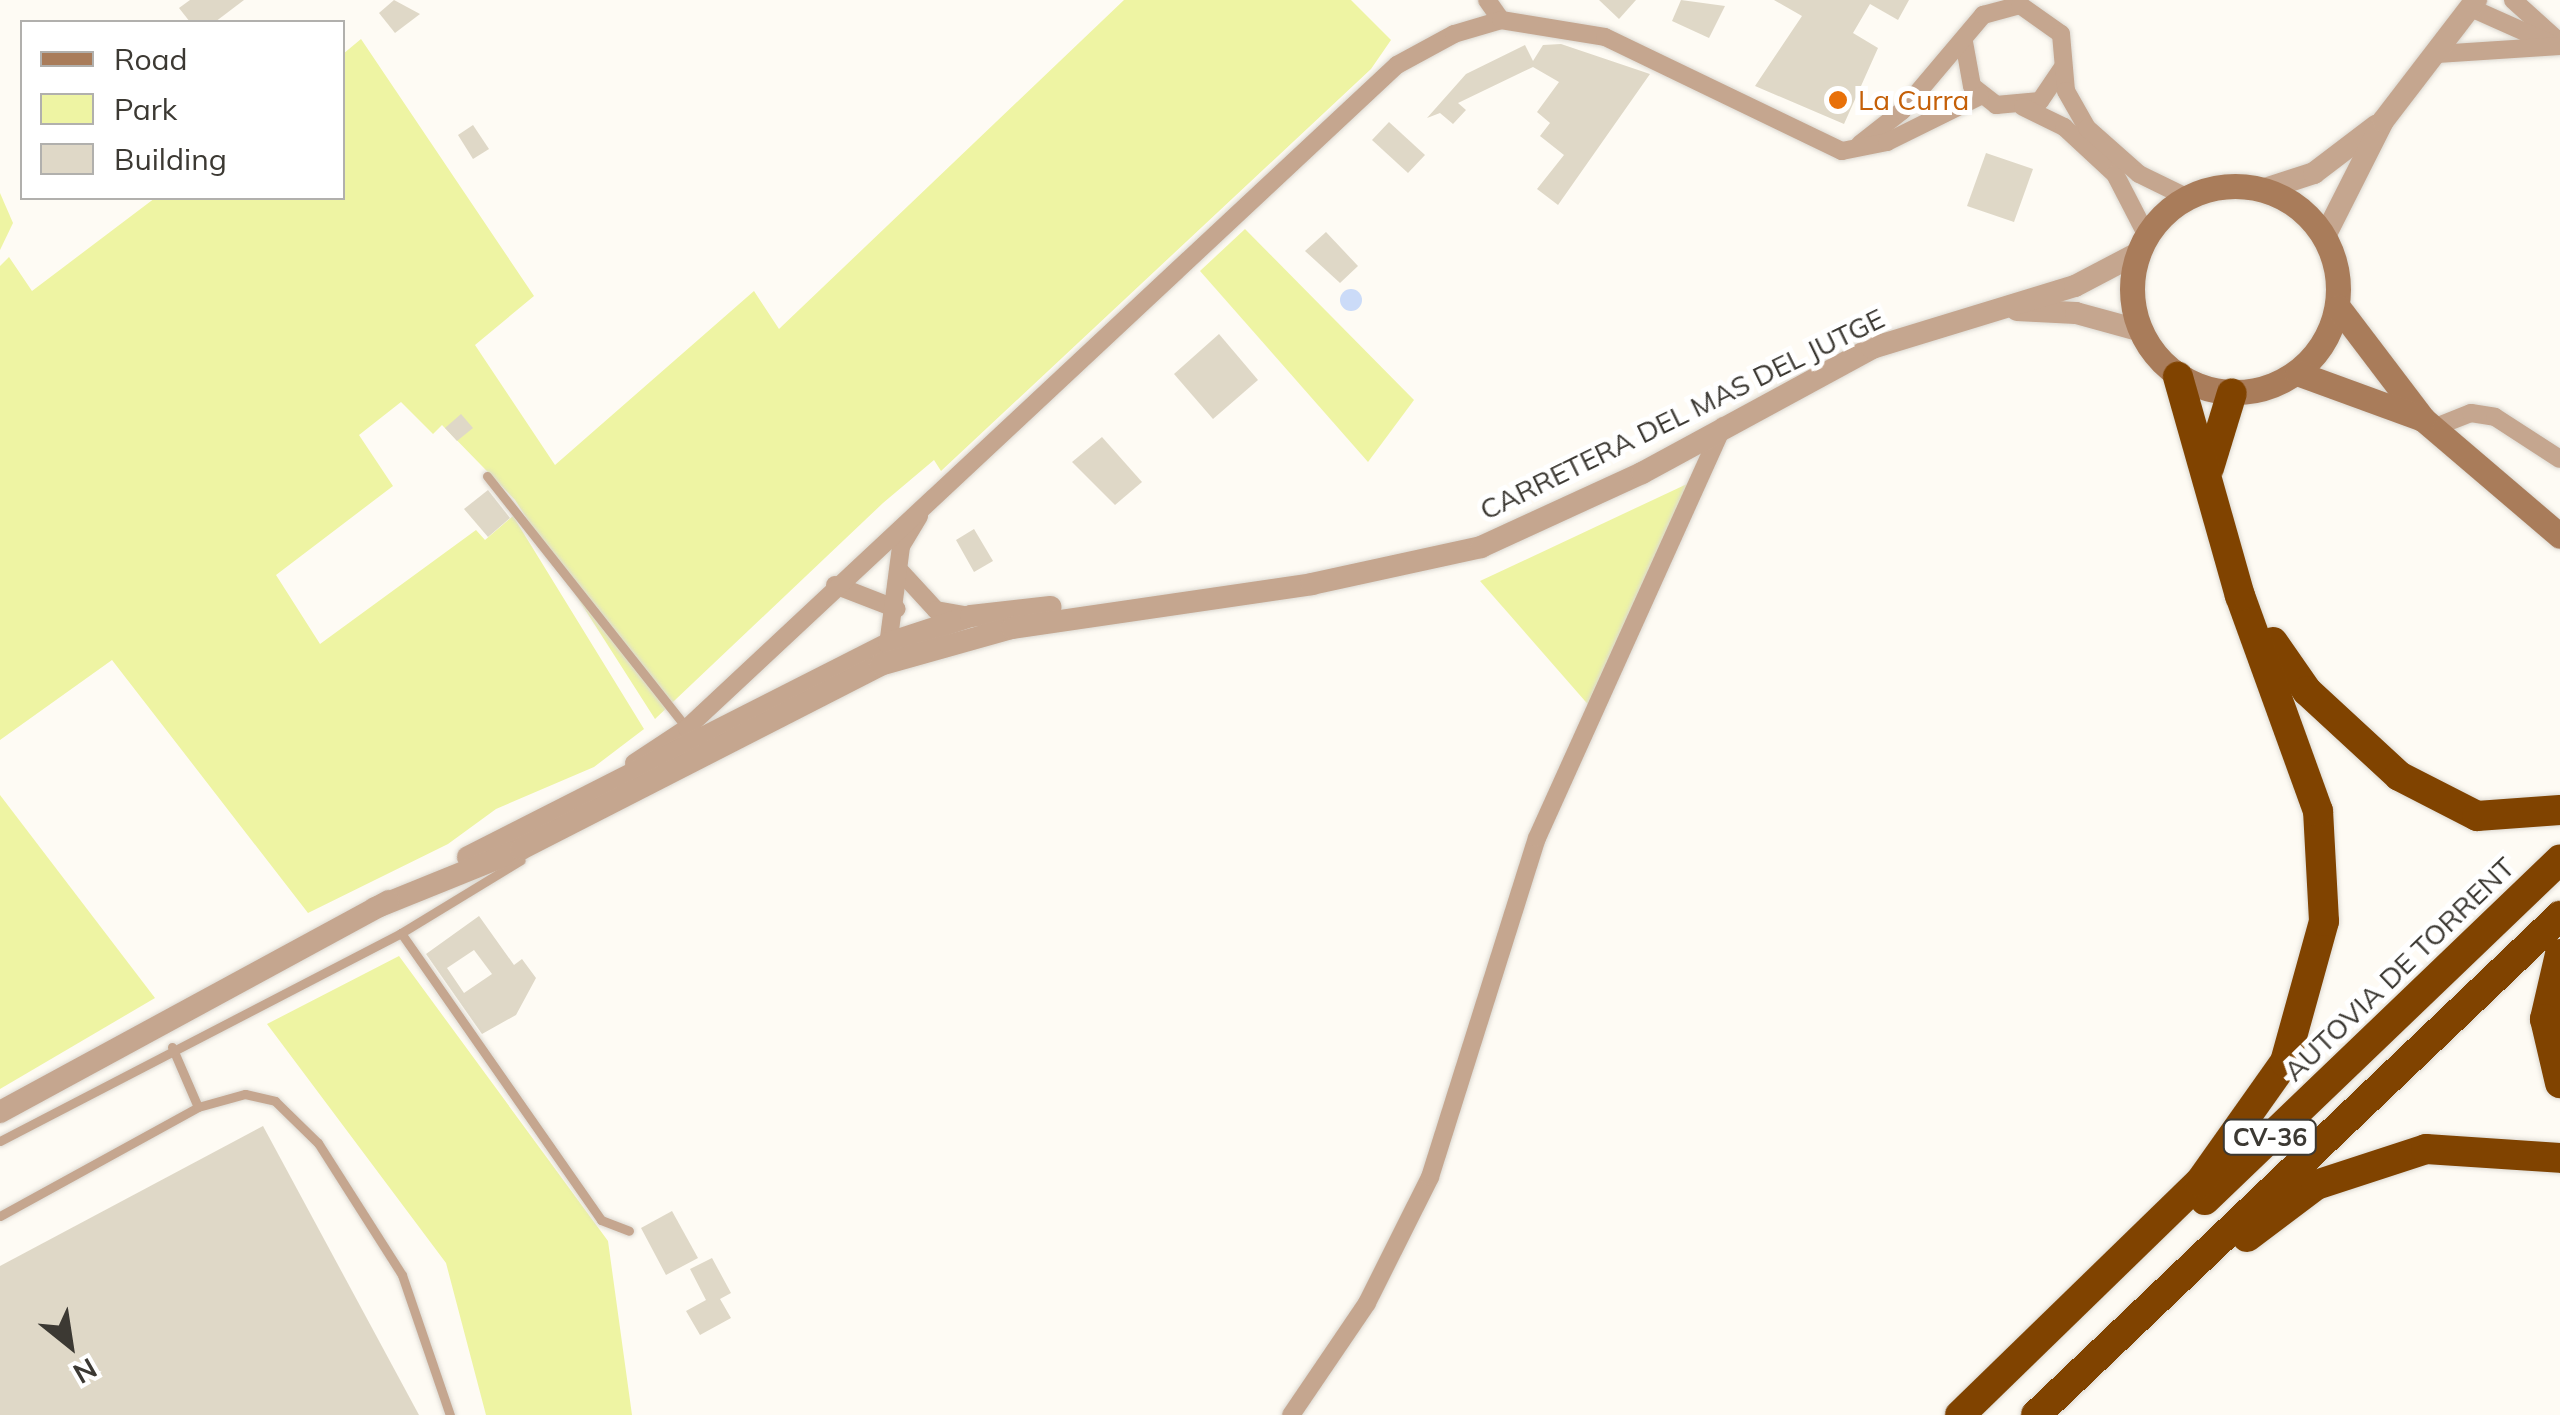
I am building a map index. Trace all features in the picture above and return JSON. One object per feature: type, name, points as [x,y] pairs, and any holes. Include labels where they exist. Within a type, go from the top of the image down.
[{"type":"highway","points":[[1960,1415],[2200,1182],[2285,1062],[2324,921],[2318,811],[2240,596],[2209,468],[2178,377]]},
{"type":"highway","points":[[2209,468],[2232,394]]},
{"type":"highway","points":[[2240,596],[2307,691],[2399,776],[2477,816],[2560,810]]},
{"type":"highway","name":"AUTOVIA DE TORRENT","points":[[1980,1415],[2560,860]]},
{"type":"highway","name":"CV-36","points":[[2036,1415],[2560,916]]},
{"type":"highway","points":[[2560,954],[2545,1019],[2560,1083]]},
{"type":"highway","points":[[2060,1415],[2242,1241],[2316,1185],[2426,1149],[2560,1158]]},
{"type":"main road","points":[[2338,306],[2322,346],[2297,373],[2232,394],[2178,377],[2138,330],[2130,290],[2142,245],[2188,198],[2228,185],[2265,189],[2302,208],[2325,236],[2338,306],[2428,424],[2560,536]]},
{"type":"main road","points":[[2297,373],[2428,424]]},
{"type":"street","points":[[1487,0],[1501,20]]},
{"type":"street","points":[[2514,0],[2560,44]]},
{"type":"street","points":[[2325,236],[2383,121],[2474,4],[2560,44]]},
{"type":"street","points":[[1857,147],[1964,42],[1986,7],[2035,5],[2061,34],[2066,91],[2087,128],[2138,174],[2188,198]]},
{"type":"street","points":[[622,783],[688,728],[936,490],[1397,65],[1501,20],[1605,37],[1806,140],[1857,147],[1980,96],[2023,107],[2064,127],[2114,174],[2142,245]]},
{"type":"street","points":[[1964,42],[1964,70],[1980,96]]},
{"type":"street","points":[[2437,54],[2560,44]]},
{"type":"street","points":[[2023,107],[2052,90],[2066,57]]},
{"type":"street","points":[[2265,189],[2314,173],[2383,121]]},
{"type":"street","name":"CARRETERA DEL MAS DEL JUTGE","points":[[1268,590],[1482,547],[1642,473],[1724,423],[1872,348],[2004,310],[2142,245]]},
{"type":"street","name":"CARRETERA DEL MAS DEL JUTGE","points":[[2004,310],[2076,313],[2138,330]]},
{"type":"street","points":[[2428,424],[2471,413],[2495,417],[2560,459]]},
{"type":"street","points":[[1291,1415],[1367,1303],[1430,1177],[1537,838],[1724,423]]},
{"type":"street","points":[[885,654],[907,532],[936,490]]},
{"type":"street","points":[[900,565],[920,599],[971,616]]},
{"type":"street","points":[[835,585],[896,609]]},
{"type":"street","points":[[0,1112],[375,908],[885,654],[971,616],[1268,590]]},
{"type":"street","points":[[885,654],[1012,628],[1268,590]]},
{"type":"lane","points":[[488,476],[688,728]]},
{"type":"lane","points":[[0,1141],[172,1047],[401,934],[622,783]]},
{"type":"lane","points":[[401,934],[601,1220],[629,1231]]},
{"type":"lane","points":[[172,1047],[198,1107]]},
{"type":"lane","points":[[0,1216],[198,1107],[245,1094],[275,1101],[318,1143],[402,1275],[450,1415]]},
{"type":"green space","points":[[1124,0],[1351,0],[1391,40],[1371,69],[941,471],[934,460],[883,503],[655,719],[515,500],[442,425],[433,434],[401,402],[359,435],[393,486],[276,575],[320,644],[476,530],[485,540],[513,516],[644,729],[594,767],[496,809],[448,844],[308,913],[112,660],[0,740],[0,266],[9,257],[32,291],[152,200],[345,200],[345,52],[361,39],[534,296],[475,345],[555,465],[754,291],[779,329]]},
{"type":"green space","points":[[0,193],[13,223],[0,250]]},
{"type":"green space","points":[[1245,229],[1414,400],[1368,462],[1200,271]]},
{"type":"green space","points":[[1687,484],[1649,577],[1592,709],[1480,581]]},
{"type":"green space","points":[[0,795],[155,998],[0,1089]]},
{"type":"green space","points":[[399,956],[608,1241],[632,1415],[486,1415],[446,1263],[267,1024]]},
{"type":"water","points":[[1351,289],[1359,292],[1359,308],[1351,311],[1343,308],[1340,300],[1343,292]]},
{"type":"building","points":[[190,0],[244,0],[218,20],[188,20],[179,8]]},
{"type":"building","points":[[394,0],[420,14],[395,33],[379,13]]},
{"type":"building","points":[[1599,0],[1636,0],[1619,19]]},
{"type":"building","points":[[1681,0],[1725,6],[1709,38],[1672,21]]},
{"type":"building","points":[[1774,0],[1909,0],[1898,20],[1870,4],[1853,33],[1878,48],[1844,124],[1755,86],[1802,16]]},
{"type":"building","points":[[1561,44],[1650,74],[1558,205],[1537,189],[1564,155],[1540,136],[1550,123],[1537,112],[1559,82],[1533,67],[1458,103],[1466,110],[1453,124],[1440,113],[1427,118],[1466,74],[1525,45],[1533,61],[1543,45]]},
{"type":"building","points":[[1389,122],[1425,155],[1408,173],[1372,140]]},
{"type":"building","points":[[473,125],[489,149],[473,159],[458,135]]},
{"type":"building","points":[[1986,153],[2033,169],[2014,222],[1967,206]]},
{"type":"building","points":[[1326,232],[1358,266],[1340,283],[1305,251]]},
{"type":"building","points":[[1219,334],[1258,380],[1213,419],[1174,374]]},
{"type":"building","points":[[461,414],[473,428],[457,441],[445,428]]},
{"type":"building","points":[[1102,437],[1142,482],[1115,505],[1072,462]]},
{"type":"building","points":[[488,490],[510,518],[488,537],[464,509]]},
{"type":"building","points":[[974,529],[993,561],[974,572],[956,540]]},
{"type":"building","points":[[479,916],[514,965],[522,959],[536,978],[516,1015],[482,1034],[426,954]],"holes":[[[474,950],[492,974],[464,993],[447,968]]]},
{"type":"building","points":[[263,1126],[419,1415],[0,1415],[0,1266]]},
{"type":"building","points":[[672,1211],[698,1258],[666,1275],[641,1228]]},
{"type":"building","points":[[712,1258],[731,1293],[720,1299],[731,1318],[700,1335],[686,1311],[706,1300],[690,1269]]},
{"type":"place","name":"La Curra","points":[[1838,100]]}]
